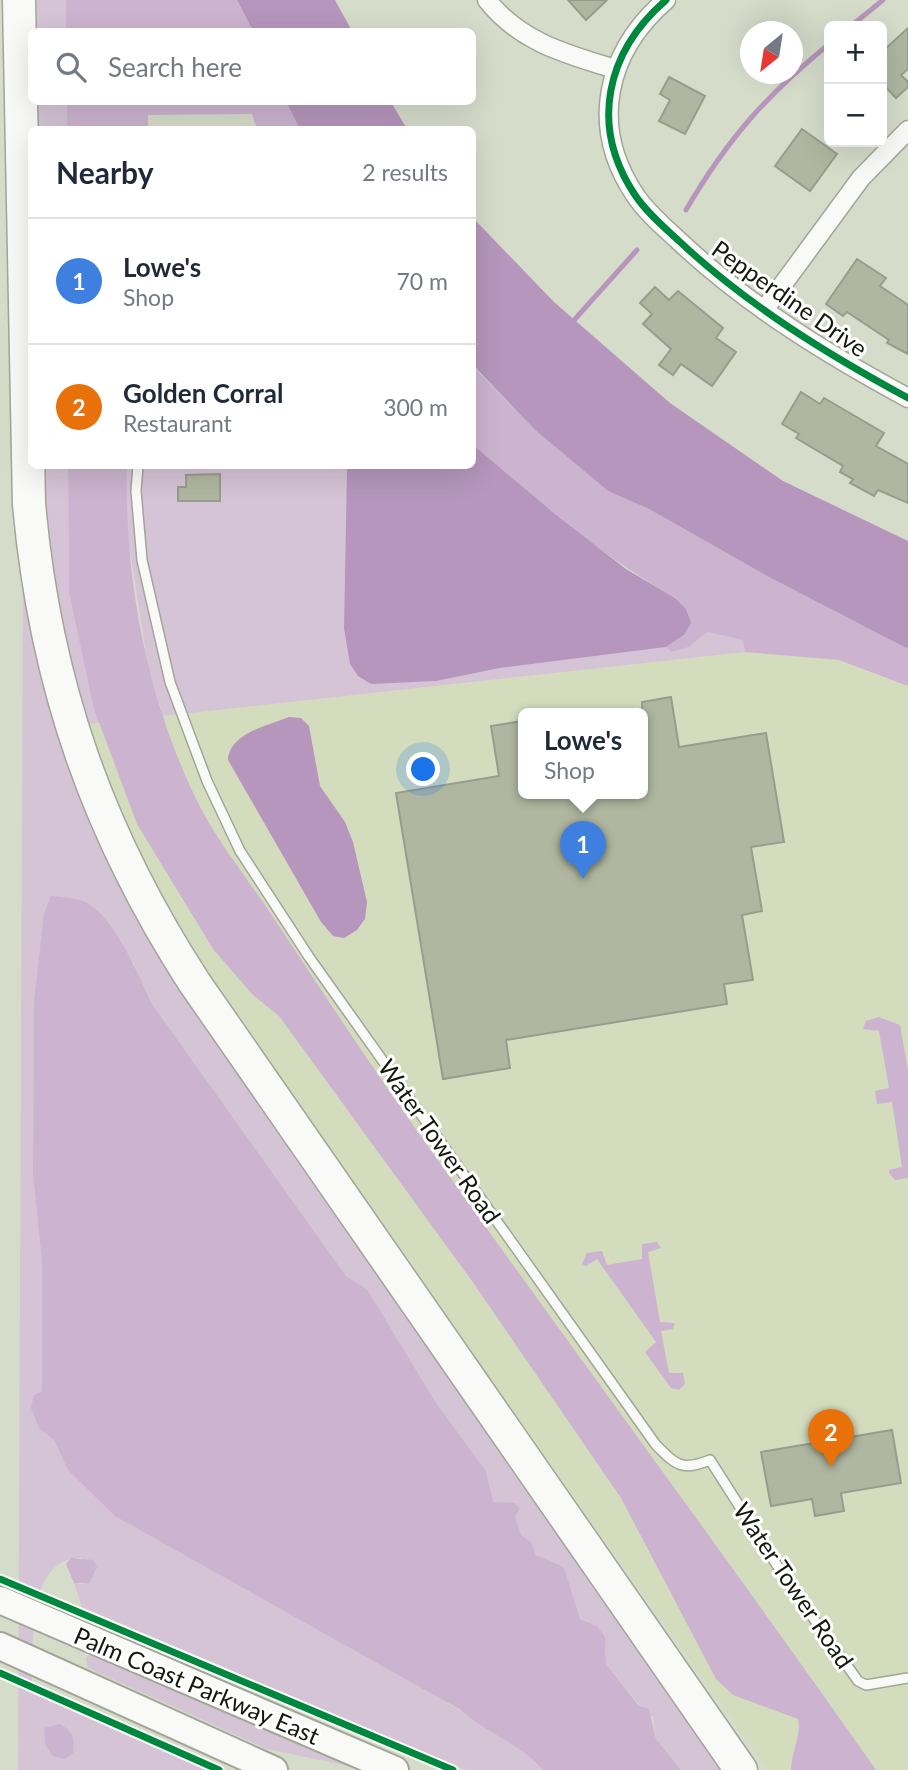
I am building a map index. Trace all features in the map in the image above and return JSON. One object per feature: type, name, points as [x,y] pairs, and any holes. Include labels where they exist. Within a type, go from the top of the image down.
[{"type":"highway","points":[[19,0],[28,454]]},
{"type":"highway","points":[[28,469],[37,581],[50,652],[66,713],[87,775],[142,898],[194,982],[596,1564],[741,1764]]},
{"type":"main road","name":"Palm Coast Parkway East","points":[[0,1600],[395,1770]]},
{"type":"main road","points":[[0,1646],[274,1770]]},
{"type":"street","points":[[487,0],[508,23],[538,43],[615,69]]},
{"type":"street","name":"Pepperdine Drive","points":[[666,0],[635,31],[615,69],[609,102],[611,131],[622,172],[635,195],[705,264],[764,310],[829,353],[908,398]]},
{"type":"street","points":[[764,310],[854,187],[908,130]]},
{"type":"lane","name":"Water Tower Road","points":[[138,469],[136,491],[142,560],[167,669],[186,729],[240,851],[309,957],[656,1446],[683,1466],[693,1467],[710,1460],[787,1581],[858,1681],[866,1685],[908,1678]]},
{"type":"shaded area","points":[[37,0],[66,0],[66,28],[37,28]]},
{"type":"shaded area","points":[[66,0],[237,0],[251,28],[66,28]]},
{"type":"shaded area","points":[[237,0],[335,0],[350,28],[251,28]]},
{"type":"shaded area","points":[[37,105],[67,105],[67,126],[35,126]]},
{"type":"shaded area","points":[[67,105],[288,105],[298,126],[256,126],[252,114],[148,115],[148,126],[67,126]]},
{"type":"shaded area","points":[[288,105],[393,105],[405,126],[298,126]]},
{"type":"shaded area","points":[[476,221],[554,302],[670,403],[783,481],[908,541],[908,649],[767,576],[649,509],[608,491],[535,430],[476,368]]},
{"type":"shaded area","points":[[476,369],[535,430],[608,491],[649,509],[767,576],[908,649],[908,686],[839,660],[745,652],[743,640],[707,632],[689,647],[671,652],[666,647],[684,635],[675,598],[621,564],[520,487],[476,448]]},
{"type":"shaded area","points":[[476,448],[626,569],[675,598],[686,609],[691,623],[684,635],[666,647],[500,668],[436,681],[371,684],[358,676],[350,664],[344,628],[347,469],[476,469]]},
{"type":"shaded area","points":[[38,469],[68,469],[69,592],[99,723],[84,724],[61,657]]},
{"type":"shaded area","points":[[68,469],[127,469],[130,552],[142,637],[152,680],[180,762],[214,831],[412,1123],[876,1770],[791,1770],[799,1731],[798,1719],[733,1695],[716,1679],[621,1498],[472,1281],[279,1016],[252,994],[213,949],[137,824],[94,709],[69,592]]},
{"type":"shaded area","points":[[127,469],[347,469],[344,628],[371,683],[436,681],[500,668],[666,647],[671,652],[689,647],[707,632],[743,640],[745,652],[163,716],[148,666],[126,526]]},
{"type":"shaded area","points":[[23,568],[82,781],[471,1401],[591,1585],[723,1770],[681,1770],[656,1739],[653,1717],[640,1706],[606,1664],[606,1649],[597,1626],[580,1619],[564,1567],[536,1555],[531,1542],[521,1536],[515,1516],[493,1502],[486,1471],[436,1403],[367,1289],[346,1276],[152,1004],[133,962],[34,1002],[33,1174],[42,1263],[42,1391],[34,1395],[39,1428],[54,1440],[68,1470],[459,1710],[524,1752],[543,1770],[466,1770],[82,1607],[74,1583],[84,1584],[82,1558],[64,1561],[50,1572],[42,1588],[36,1608],[32,1689],[212,1770],[18,1770]]},
{"type":"shaded area","points":[[780,583],[908,649],[908,1770],[768,1770],[256,1051],[141,868],[84,724],[745,652]]},
{"type":"shaded area","points":[[289,717],[301,718],[309,726],[320,786],[345,822],[353,842],[367,902],[365,919],[357,930],[344,938],[333,936],[321,922],[228,760],[230,751],[242,737]]},
{"type":"shaded area","points":[[51,896],[83,901],[94,907],[114,931],[133,962],[152,1004],[346,1276],[367,1289],[436,1403],[486,1471],[493,1502],[514,1503],[520,1508],[515,1516],[521,1535],[531,1542],[536,1555],[564,1567],[580,1619],[597,1626],[605,1637],[606,1664],[639,1706],[649,1709],[656,1739],[681,1770],[543,1770],[524,1752],[459,1709],[115,1516],[68,1470],[54,1440],[39,1428],[31,1408],[34,1395],[42,1391],[42,1263],[33,1174],[34,1002],[44,914]]},
{"type":"shaded area","points":[[879,1017],[900,1025],[908,1070],[908,1178],[895,1180],[889,1170],[902,1167],[892,1102],[877,1104],[875,1091],[889,1088],[879,1031],[863,1029],[866,1021]]},
{"type":"shaded area","points":[[657,1242],[661,1248],[648,1252],[660,1322],[675,1323],[673,1329],[661,1331],[669,1373],[683,1373],[685,1384],[679,1390],[671,1388],[645,1352],[656,1342],[597,1259],[586,1266],[582,1264],[587,1253],[602,1251],[607,1265],[642,1259],[642,1244]]},
{"type":"shaded area","points":[[71,1558],[93,1560],[97,1567],[89,1583],[74,1583],[66,1564]]},
{"type":"shaded area","points":[[90,1654],[349,1766],[267,1749],[88,1668],[86,1658]]},
{"type":"shaded area","points":[[60,1724],[68,1730],[73,1739],[73,1753],[65,1759],[53,1756],[45,1744],[44,1728]]},
{"type":"building","points":[[568,0],[607,0],[586,20]]},
{"type":"building","points":[[908,28],[908,69],[901,75],[908,82],[908,87],[896,98],[887,88],[887,47]]},
{"type":"building","points":[[669,77],[705,96],[685,134],[659,121],[670,100],[660,94]]},
{"type":"building","points":[[802,129],[837,154],[810,191],[775,166]]},
{"type":"building","points":[[857,259],[886,278],[880,286],[908,305],[908,354],[887,343],[889,340],[847,312],[843,316],[826,304]]},
{"type":"building","points":[[655,287],[669,300],[678,291],[723,328],[716,338],[736,352],[712,386],[681,364],[673,375],[659,365],[671,349],[643,324],[652,314],[640,303]]},
{"type":"building","points":[[801,392],[820,404],[824,398],[884,433],[876,446],[908,464],[908,503],[878,490],[874,496],[850,483],[853,479],[840,472],[843,466],[796,438],[799,434],[782,424]]},
{"type":"building","points":[[220,474],[220,501],[178,501],[178,487],[186,487],[186,475]]},
{"type":"building","points":[[671,697],[679,747],[766,733],[784,842],[751,847],[762,911],[742,915],[753,980],[724,984],[727,1004],[506,1040],[510,1068],[443,1079],[396,793],[499,776],[491,726],[518,722],[518,799],[648,799],[648,708],[642,708],[642,702]]},
{"type":"building","points":[[892,1430],[901,1483],[841,1493],[844,1511],[815,1516],[812,1499],[771,1506],[761,1452]]},
{"type":"waterway","points":[[857,21],[883,0]]},
{"type":"waterway","points":[[686,210],[717,161],[750,119],[824,48]]},
{"type":"waterway","points":[[575,319],[637,250]]},
{"type":"cycle path","points":[[666,0],[646,20],[629,43],[618,66],[611,91],[609,117],[612,143],[621,169],[635,195],[650,214],[679,241],[760,307],[818,346],[908,398]]},
{"type":"cycle path","points":[[0,1579],[453,1770]]},
{"type":"cycle path","points":[[0,1673],[219,1770]]},
{"type":"place","name":"Lowe's","points":[[583,879]]},
{"type":"place","name":"Golden Corral","points":[[831,1467]]}]
